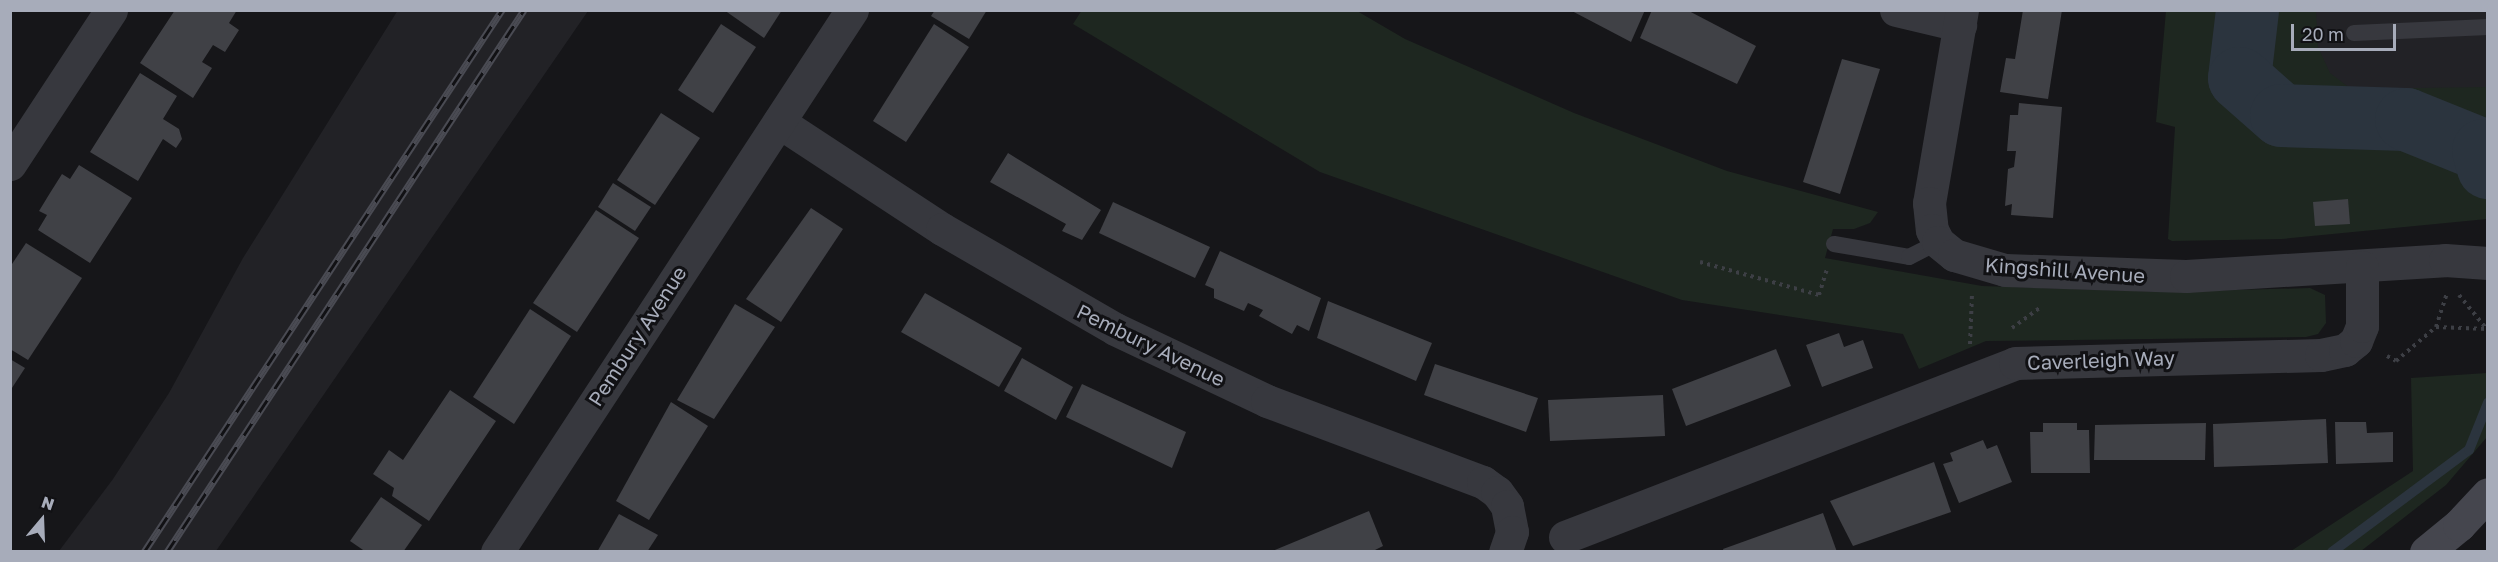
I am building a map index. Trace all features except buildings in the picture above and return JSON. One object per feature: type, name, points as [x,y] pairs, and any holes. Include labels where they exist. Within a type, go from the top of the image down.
[{"type":"street","points":[[10,164],[111,10]]},
{"type":"street","name":"Pembury Avenue","points":[[497,552],[852,10]]},
{"type":"street","points":[[1896,10],[1961,18],[1929,204],[1932,230],[1938,242]]},
{"type":"street","name":"Pembury Avenue","points":[[779,122],[942,229],[1115,329],[1266,401],[1483,482],[1507,506],[1512,532],[1507,549]]},
{"type":"street","name":"Kingshill Avenue","points":[[1938,242],[1974,264],[2062,274],[2186,276],[2362,267]]},
{"type":"street","points":[[2356,341],[2364,308],[2362,267],[2461,259],[2487,262]]},
{"type":"street","name":"Caverleigh Way","points":[[1565,537],[2015,363],[2321,355],[2346,350],[2356,341]]},
{"type":"street","points":[[2426,552],[2459,525],[2487,494]]},
{"type":"lane","points":[[2354,33],[2487,27]]},
{"type":"lane","points":[[1834,244],[1909,257],[1938,242]]},
{"type":"path","points":[[1700,262],[1819,295],[1834,244]]},
{"type":"path","points":[[1974,264],[1970,351],[1980,347]]},
{"type":"path","points":[[2008,331],[2060,293],[2062,274]]},
{"type":"path","points":[[2457,293],[2486,328]]},
{"type":"path","points":[[2356,341],[2396,361],[2436,327],[2486,328]]},
{"type":"shaded area","points":[[398,10],[588,11],[216,551],[59,551],[113,479],[169,393],[243,258]]},
{"type":"shaded area","points":[[1082,10],[1357,11],[1405,39],[1574,113],[1727,171],[1878,212],[1870,223],[1854,229],[1833,229],[1825,258],[1982,286],[2166,292],[2310,288],[2325,295],[2326,323],[2318,334],[2306,337],[1986,341],[1919,369],[1903,334],[1682,300],[1320,172],[1073,24]]},
{"type":"shaded area","points":[[2166,11],[2316,11],[2318,47],[2330,73],[2351,89],[2487,87],[2487,219],[2282,239],[2172,241],[2168,239],[2175,127],[2156,122]]},
{"type":"shaded area","points":[[2282,11],[2487,11],[2487,90],[2350,90],[2325,80]]},
{"type":"shaded area","points":[[2487,373],[2487,437],[2446,485],[2361,551],[2291,551],[2413,471],[2411,378]]},
{"type":"waterway","points":[[2247,10],[2239,78],[2281,115],[2406,119],[2483,150],[2488,167]]},
{"type":"waterway","points":[[2332,552],[2469,450],[2488,403]]},
{"type":"railway","points":[[144,552],[502,10]]},
{"type":"railway","points":[[167,552],[524,10]]}]
